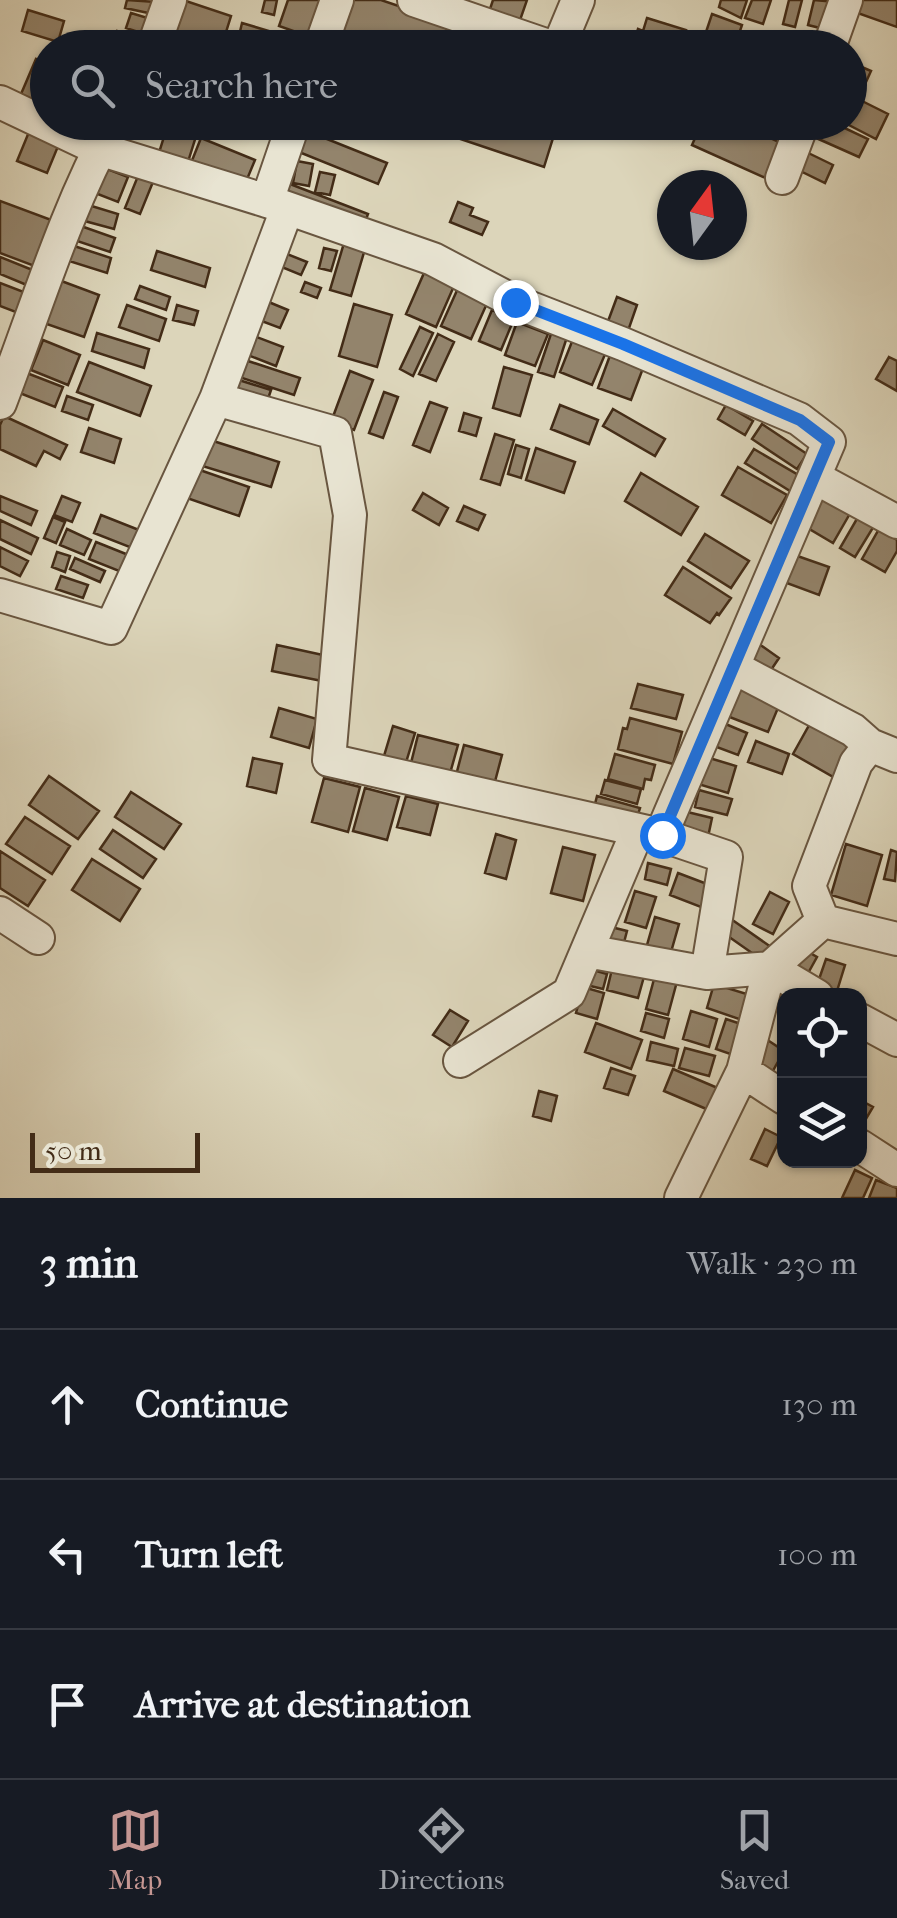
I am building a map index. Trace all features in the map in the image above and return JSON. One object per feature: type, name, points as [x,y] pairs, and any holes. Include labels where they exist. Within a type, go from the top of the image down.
[{"type":"street","points":[[159,30],[170,0]]},
{"type":"street","points":[[326,30],[337,0]]},
{"type":"street","points":[[414,0],[503,30]]},
{"type":"street","points":[[564,30],[578,0]]},
{"type":"street","points":[[836,30],[846,0]]},
{"type":"street","points":[[0,102],[30,112]]},
{"type":"street","points":[[0,404],[57,248],[104,140]]},
{"type":"street","points":[[116,140],[277,205],[433,260],[515,302],[800,420],[829,442],[733,667],[569,993],[460,1060]]},
{"type":"street","points":[[0,594],[110,628],[216,399],[277,205],[290,140]]},
{"type":"street","points":[[782,178],[793,140]]},
{"type":"street","points":[[216,399],[334,433],[350,515],[330,760],[650,832],[726,856],[707,972]]},
{"type":"street","points":[[814,477],[897,522]]},
{"type":"street","points":[[733,667],[883,750],[856,764],[809,886],[822,922]]},
{"type":"street","points":[[0,914],[38,938]]},
{"type":"street","points":[[822,922],[897,939]]},
{"type":"street","points":[[681,1198],[742,1072],[770,968],[822,922]]},
{"type":"street","points":[[587,951],[707,972],[770,968],[804,988]]},
{"type":"street","points":[[867,1024],[897,1040]]},
{"type":"street","points":[[742,1072],[777,1094]]},
{"type":"street","points":[[867,1151],[897,1170]]},
{"type":"building","points":[[127,0],[156,2],[153,14],[125,8]]},
{"type":"building","points":[[183,0],[231,16],[227,30],[167,30]]},
{"type":"building","points":[[265,0],[277,0],[274,15],[262,12]]},
{"type":"building","points":[[288,0],[326,0],[316,30],[279,26]]},
{"type":"building","points":[[350,0],[381,0],[449,23],[447,30],[340,30]]},
{"type":"building","points":[[493,0],[527,0],[518,26],[488,15]]},
{"type":"building","points":[[721,0],[747,0],[741,18],[719,7]]},
{"type":"building","points":[[752,0],[771,0],[763,24],[745,18]]},
{"type":"building","points":[[789,0],[802,0],[795,27],[783,24]]},
{"type":"building","points":[[814,0],[836,2],[828,30],[808,25]]},
{"type":"building","points":[[856,0],[897,0],[897,27],[852,11]]},
{"type":"building","points":[[28,10],[64,21],[61,30],[22,31]]},
{"type":"building","points":[[131,13],[151,19],[148,30],[126,28]]},
{"type":"building","points":[[712,14],[742,25],[740,30],[707,30]]},
{"type":"building","points":[[647,18],[686,30],[643,30]]},
{"type":"building","points":[[242,23],[266,30],[240,30]]},
{"type":"building","points":[[30,73],[30,106],[18,101]]},
{"type":"building","points":[[867,104],[888,114],[876,139],[867,134]]},
{"type":"building","points":[[30,129],[30,140],[61,140],[47,173],[17,161]]},
{"type":"building","points":[[867,139],[868,139],[859,157],[821,140]]},
{"type":"building","points":[[163,140],[195,140],[187,165],[158,156]]},
{"type":"building","points":[[200,140],[255,160],[243,189],[189,168]]},
{"type":"building","points":[[298,140],[330,140],[387,163],[378,184],[294,150]]},
{"type":"building","points":[[464,140],[552,140],[544,167]]},
{"type":"building","points":[[694,140],[775,140],[786,145],[770,180],[692,145]]},
{"type":"building","points":[[796,147],[833,165],[825,183],[788,165]]},
{"type":"building","points":[[297,161],[313,164],[309,186],[293,183]]},
{"type":"building","points":[[97,165],[128,177],[118,202],[85,189]]},
{"type":"building","points":[[140,171],[155,177],[140,214],[125,208]]},
{"type":"building","points":[[320,172],[335,175],[330,195],[315,192]]},
{"type":"building","points":[[290,184],[368,214],[361,233],[283,203]]},
{"type":"building","points":[[0,201],[62,224],[45,270],[0,253]]},
{"type":"building","points":[[458,202],[473,208],[470,215],[488,222],[482,235],[450,222]]},
{"type":"building","points":[[85,204],[118,214],[114,229],[81,220]]},
{"type":"building","points":[[78,225],[115,238],[110,252],[74,240]]},
{"type":"building","points":[[344,243],[365,249],[351,296],[330,290]]},
{"type":"building","points":[[74,246],[111,258],[107,273],[69,261]]},
{"type":"building","points":[[324,248],[337,251],[331,271],[319,268]]},
{"type":"building","points":[[277,250],[307,262],[301,275],[272,263]]},
{"type":"building","points":[[157,251],[210,268],[205,287],[151,270]]},
{"type":"building","points":[[0,257],[40,273],[34,288],[0,274]]},
{"type":"building","points":[[424,273],[454,286],[436,327],[406,314]]},
{"type":"building","points":[[56,279],[99,295],[84,337],[41,322]]},
{"type":"building","points":[[305,282],[321,288],[317,298],[301,292]]},
{"type":"building","points":[[0,283],[34,296],[26,316],[0,306]]},
{"type":"building","points":[[140,286],[170,297],[166,310],[135,299]]},
{"type":"building","points":[[459,286],[489,299],[471,339],[441,326]]},
{"type":"building","points":[[617,297],[637,305],[628,331],[607,324]]},
{"type":"building","points":[[259,298],[288,310],[280,328],[251,317]]},
{"type":"building","points":[[354,304],[392,315],[377,367],[339,356]]},
{"type":"building","points":[[127,305],[166,319],[159,341],[119,327]]},
{"type":"building","points":[[177,305],[198,311],[194,325],[173,320]]},
{"type":"building","points":[[492,310],[514,319],[501,350],[479,341]]},
{"type":"building","points":[[517,322],[548,334],[535,366],[505,355]]},
{"type":"building","points":[[420,327],[433,333],[413,376],[400,369]]},
{"type":"building","points":[[553,328],[568,334],[554,377],[538,372]]},
{"type":"building","points":[[97,333],[149,349],[144,368],[92,351]]},
{"type":"building","points":[[246,333],[283,347],[276,366],[240,352]]},
{"type":"building","points":[[438,334],[454,342],[436,381],[419,374]]},
{"type":"building","points":[[573,339],[606,352],[592,385],[560,372]]},
{"type":"building","points":[[43,340],[80,355],[68,385],[31,370]]},
{"type":"building","points":[[612,350],[645,363],[631,400],[598,388]]},
{"type":"building","points":[[236,357],[300,378],[294,395],[230,374]]},
{"type":"building","points":[[889,357],[897,361],[897,391],[876,379]]},
{"type":"building","points":[[89,362],[151,386],[140,416],[77,392]]},
{"type":"building","points":[[504,367],[532,375],[520,416],[493,408]]},
{"type":"building","points":[[19,370],[63,387],[55,407],[12,390]]},
{"type":"building","points":[[350,371],[373,380],[354,430],[331,422]]},
{"type":"building","points":[[226,376],[271,390],[265,408],[220,394]]},
{"type":"building","points":[[384,392],[398,397],[383,438],[369,433]]},
{"type":"building","points":[[67,396],[93,405],[88,420],[62,411]]},
{"type":"building","points":[[430,402],[447,408],[430,452],[413,445]]},
{"type":"building","points":[[560,405],[598,420],[589,444],[551,429]]},
{"type":"building","points":[[726,405],[753,421],[745,435],[718,419]]},
{"type":"building","points":[[613,409],[665,439],[655,456],[603,426]]},
{"type":"building","points":[[464,413],[481,418],[476,436],[459,431]]},
{"type":"building","points":[[4,416],[67,445],[60,459],[44,451],[36,466],[0,449]]},
{"type":"building","points":[[762,424],[807,454],[797,469],[752,439]]},
{"type":"building","points":[[89,428],[121,439],[114,463],[81,452]]},
{"type":"building","points":[[495,434],[514,440],[500,485],[481,479]]},
{"type":"building","points":[[207,439],[279,462],[271,487],[199,465]]},
{"type":"building","points":[[516,445],[529,449],[521,478],[508,474]]},
{"type":"building","points":[[536,448],[575,462],[564,493],[526,480]]},
{"type":"building","points":[[754,449],[800,476],[790,491],[745,463]]},
{"type":"building","points":[[738,467],[787,495],[771,523],[722,495]]},
{"type":"building","points":[[194,468],[249,487],[239,516],[184,497]]},
{"type":"building","points":[[641,473],[698,507],[681,535],[625,501]]},
{"type":"building","points":[[423,493],[448,508],[439,525],[413,510]]},
{"type":"building","points":[[825,494],[852,510],[833,543],[806,527]]},
{"type":"building","points":[[0,496],[37,511],[31,525],[0,511]]},
{"type":"building","points":[[62,496],[80,503],[72,522],[54,515]]},
{"type":"building","points":[[464,506],[485,515],[478,530],[457,521]]},
{"type":"building","points":[[101,515],[139,530],[132,548],[94,533]]},
{"type":"building","points":[[53,517],[65,522],[56,543],[44,538]]},
{"type":"building","points":[[858,517],[874,526],[855,557],[840,548]]},
{"type":"building","points":[[0,520],[38,538],[31,554],[0,539]]},
{"type":"building","points":[[67,529],[91,540],[84,555],[60,545]]},
{"type":"building","points":[[879,529],[897,540],[897,551],[885,572],[862,559]]},
{"type":"building","points":[[705,534],[749,561],[731,588],[688,561]]},
{"type":"building","points":[[96,542],[131,556],[124,573],[89,559]]},
{"type":"building","points":[[0,547],[28,561],[20,576],[0,566]]},
{"type":"building","points":[[57,552],[70,556],[65,572],[52,567]]},
{"type":"building","points":[[786,552],[829,567],[819,595],[776,579]]},
{"type":"building","points":[[75,558],[105,571],[100,582],[70,569]]},
{"type":"building","points":[[683,567],[731,598],[710,623],[665,595]]},
{"type":"building","points":[[61,576],[88,585],[83,598],[56,589]]},
{"type":"building","points":[[752,639],[779,658],[767,676],[740,657]]},
{"type":"building","points":[[277,645],[332,657],[327,682],[272,671]]},
{"type":"building","points":[[638,684],[683,695],[676,719],[631,708]]},
{"type":"building","points":[[738,687],[780,703],[768,732],[727,716]]},
{"type":"building","points":[[279,708],[317,719],[309,748],[271,737]]},
{"type":"building","points":[[630,718],[682,732],[673,764],[618,749]]},
{"type":"building","points":[[716,720],[747,733],[738,755],[706,743]]},
{"type":"building","points":[[812,720],[869,752],[849,786],[793,754]]},
{"type":"building","points":[[393,726],[415,733],[404,769],[384,756]]},
{"type":"building","points":[[418,735],[458,745],[449,777],[410,767]]},
{"type":"building","points":[[756,741],[789,754],[782,774],[748,762]]},
{"type":"building","points":[[464,745],[502,755],[493,789],[455,779]]},
{"type":"building","points":[[615,754],[655,765],[651,780],[645,779],[643,789],[608,779]]},
{"type":"building","points":[[706,757],[736,766],[728,793],[698,784]]},
{"type":"building","points":[[253,758],[282,764],[276,793],[247,786]]},
{"type":"building","points":[[49,776],[99,811],[78,839],[29,805]]},
{"type":"building","points":[[324,778],[360,787],[348,832],[312,822]]},
{"type":"building","points":[[605,780],[641,789],[637,804],[601,794]]},
{"type":"building","points":[[365,788],[399,797],[387,840],[353,831]]},
{"type":"building","points":[[699,790],[732,799],[727,815],[695,807]]},
{"type":"building","points":[[131,792],[181,824],[164,849],[115,817]]},
{"type":"building","points":[[406,796],[438,804],[430,835],[397,827]]},
{"type":"building","points":[[597,796],[640,808],[635,824],[593,812]]},
{"type":"building","points":[[679,810],[712,818],[708,837],[674,829]]},
{"type":"building","points":[[25,817],[70,846],[52,874],[6,844]]},
{"type":"building","points":[[113,830],[156,859],[143,878],[100,849]]},
{"type":"building","points":[[496,834],[516,840],[506,879],[485,873]]},
{"type":"building","points":[[846,844],[882,855],[867,906],[831,895]]},
{"type":"building","points":[[563,847],[595,855],[583,901],[551,893]]},
{"type":"building","points":[[891,850],[897,852],[895,881],[884,879]]},
{"type":"building","points":[[0,851],[45,880],[28,906],[0,888]]},
{"type":"building","points":[[92,859],[140,889],[120,921],[72,890]]},
{"type":"building","points":[[648,863],[671,869],[667,885],[645,879]]},
{"type":"building","points":[[678,873],[715,887],[706,909],[670,895]]},
{"type":"building","points":[[635,891],[656,897],[646,928],[625,922]]},
{"type":"building","points":[[770,892],[789,902],[773,934],[753,924]]},
{"type":"building","points":[[655,917],[679,924],[669,959],[645,952]]},
{"type":"building","points":[[731,919],[771,947],[762,960],[722,932]]},
{"type":"building","points":[[603,925],[627,931],[622,950],[598,944]]},
{"type":"building","points":[[798,946],[817,957],[807,975],[788,965]]},
{"type":"building","points":[[826,959],[845,965],[838,988],[817,985]]},
{"type":"building","points":[[613,965],[645,973],[638,998],[607,990]]},
{"type":"building","points":[[586,968],[607,974],[603,989],[582,984]]},
{"type":"building","points":[[657,968],[679,974],[668,1015],[646,1009]]},
{"type":"building","points":[[714,984],[750,995],[742,1020],[707,1008]]},
{"type":"building","points":[[583,987],[604,993],[597,1019],[576,1013]]},
{"type":"building","points":[[450,1010],[468,1021],[452,1047],[433,1035]]},
{"type":"building","points":[[691,1011],[717,1019],[709,1047],[683,1039]]},
{"type":"building","points":[[646,1013],[669,1019],[664,1038],[641,1031]]},
{"type":"building","points":[[726,1019],[747,1026],[736,1056],[716,1049]]},
{"type":"building","points":[[596,1023],[642,1040],[631,1069],[585,1052]]},
{"type":"building","points":[[766,1039],[777,1046],[777,1064],[770,1076],[751,1064]]},
{"type":"building","points":[[651,1042],[678,1049],[674,1066],[647,1060]]},
{"type":"building","points":[[685,1048],[715,1056],[709,1076],[679,1068]]},
{"type":"building","points":[[611,1068],[635,1076],[628,1095],[604,1088]]},
{"type":"building","points":[[673,1069],[720,1089],[711,1111],[664,1091]]},
{"type":"building","points":[[539,1091],[557,1096],[551,1121],[533,1116]]},
{"type":"building","points":[[765,1129],[777,1135],[777,1145],[767,1166],[751,1159]]},
{"type":"building","points":[[855,1170],[872,1178],[863,1198],[842,1198]]},
{"type":"building","points":[[876,1180],[897,1188],[897,1198],[869,1198]]},
{"type":"route","points":[[515,302],[800,420],[829,442],[662,835]]}]
